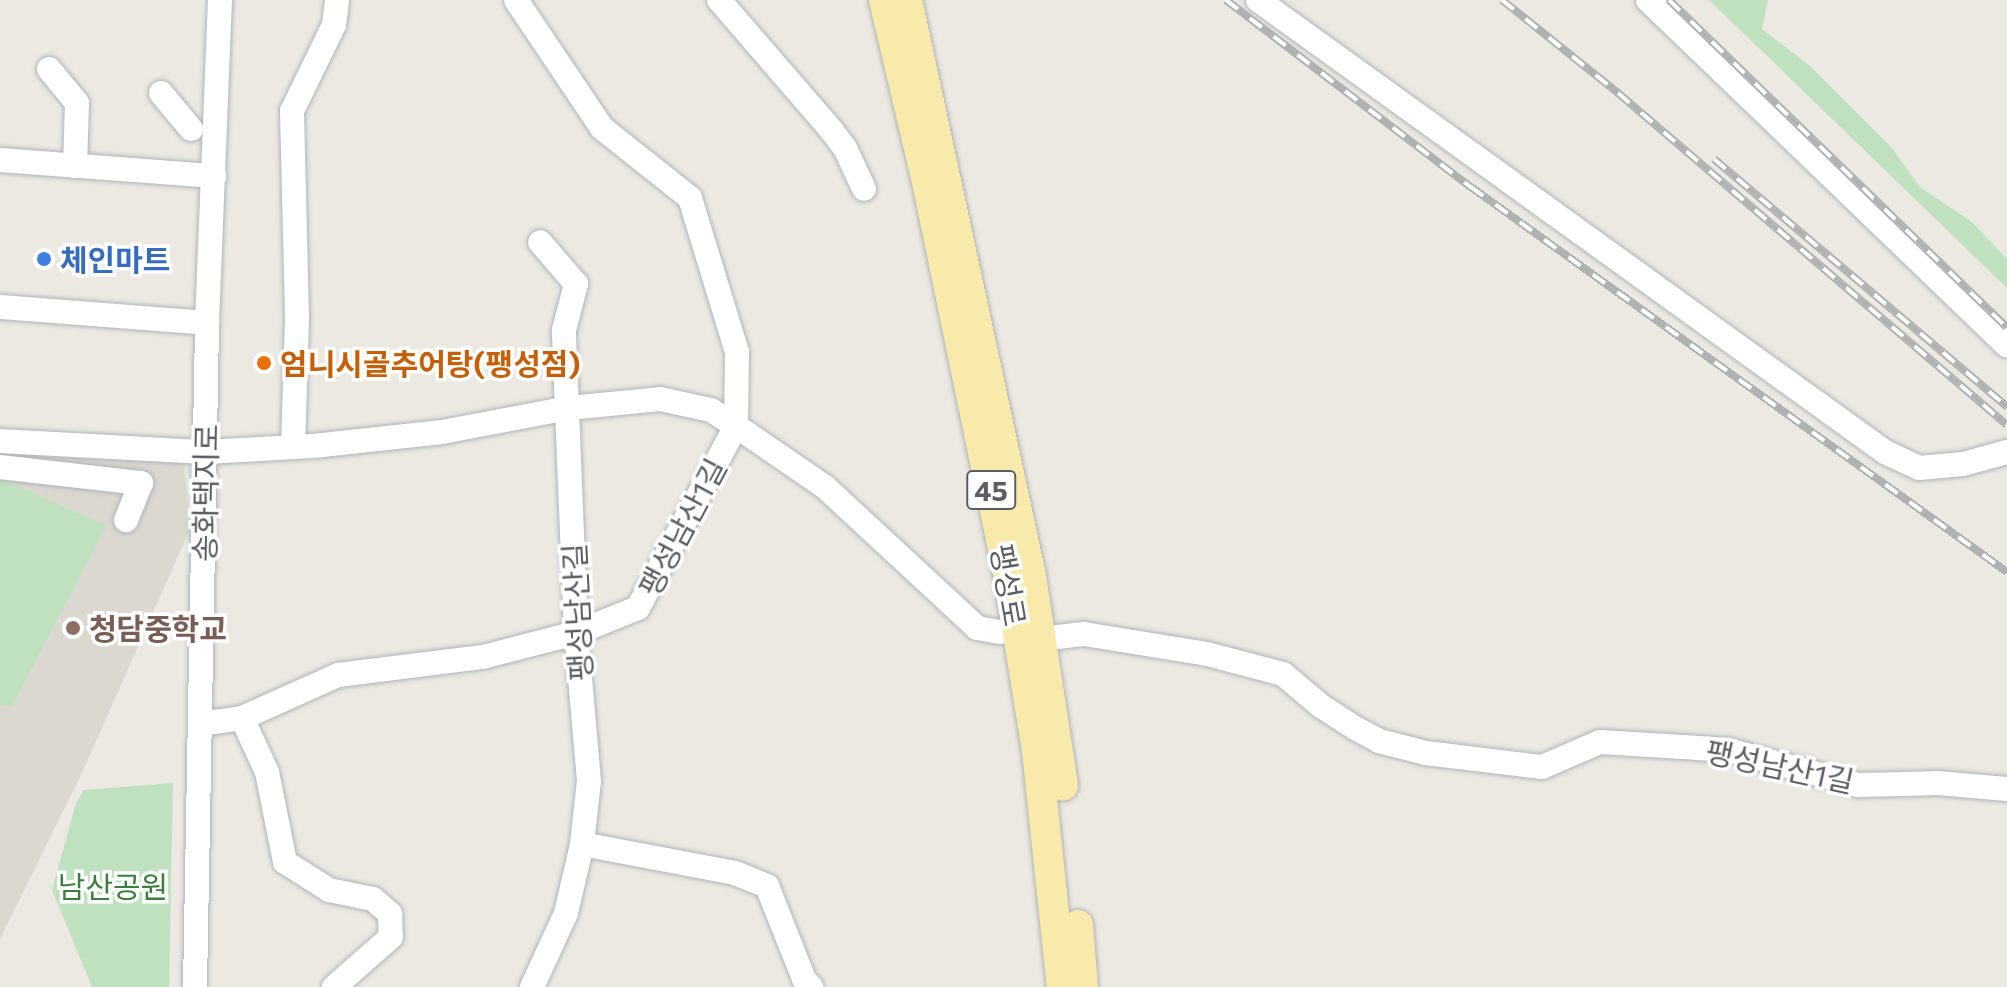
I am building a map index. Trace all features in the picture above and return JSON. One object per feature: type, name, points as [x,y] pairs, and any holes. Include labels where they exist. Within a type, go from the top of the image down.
[{"type":"main road","name":"팽성로","points":[[884,0],[927,182],[1009,578],[1037,751],[1062,987]]},
{"type":"main road","name":"팽성로","points":[[907,0],[1031,576],[1058,747],[1083,987]]},
{"type":"street","name":"송화택지로","points":[[195,987],[207,323],[220,0]]},
{"type":"street","points":[[293,447],[297,317],[292,111],[334,25],[337,0]]},
{"type":"street","points":[[343,0],[350,0]]},
{"type":"street","points":[[516,0],[602,128],[690,198],[737,352],[736,426]]},
{"type":"street","points":[[719,0],[845,148],[864,189]]},
{"type":"street","points":[[1258,0],[1885,452],[1919,468],[1963,464],[2007,452]]},
{"type":"street","points":[[1648,0],[2007,345]]},
{"type":"street","points":[[49,69],[77,103],[75,166]]},
{"type":"street","points":[[161,93],[191,129]]},
{"type":"street","points":[[0,160],[214,176]]},
{"type":"street","name":"팽성남산길","points":[[532,987],[566,913],[582,844],[589,781],[576,633],[564,330],[576,284],[540,242]]},
{"type":"street","points":[[0,307],[207,323]]},
{"type":"street","points":[[0,441],[206,452],[293,447],[442,432],[569,408],[660,399],[711,410],[736,426]]},
{"type":"street","name":"팽성남산1길","points":[[200,724],[242,718],[338,675],[483,657],[576,633],[638,608],[736,426],[825,487],[977,628],[1000,632]]},
{"type":"street","points":[[0,467],[141,483],[126,520]]},
{"type":"street","name":"팽성남산1길","points":[[1058,637],[1084,634],[1207,654],[1283,674],[1321,706],[1355,728],[1379,741],[1426,753],[1542,767],[1600,742],[1728,750],[1858,785],[1938,783],[2007,789]]},
{"type":"street","points":[[242,718],[267,772],[285,862],[329,890],[373,899],[390,914],[391,937],[334,987]]},
{"type":"street","points":[[582,844],[735,873],[767,886],[804,979],[811,987]]},
{"type":"shaded area","name":"청담중학교","points":[[0,455],[184,462],[190,529],[82,773],[0,939]]},
{"type":"green space","points":[[1709,0],[1768,0],[1762,29],[1810,66],[1892,148],[1920,187],[1972,222],[2007,259],[2007,288]]},
{"type":"green space","points":[[0,478],[106,526],[11,708],[0,703]]},
{"type":"green space","name":"남산공원","points":[[173,783],[169,987],[92,987],[52,890],[76,803],[84,790]]},
{"type":"railway","points":[[1226,0],[1471,187],[2007,572]]},
{"type":"railway","points":[[1502,0],[1618,93],[2007,425]]},
{"type":"railway","points":[[1669,0],[2007,327]]},
{"type":"railway","points":[[1714,159],[2007,407]]},
{"type":"place","name":"체인마트","points":[[44,259]]},
{"type":"place","name":"엄니시골추어탕(팽성점)","points":[[264,363]]},
{"type":"place","name":"청담중학교","points":[[73,628]]}]
